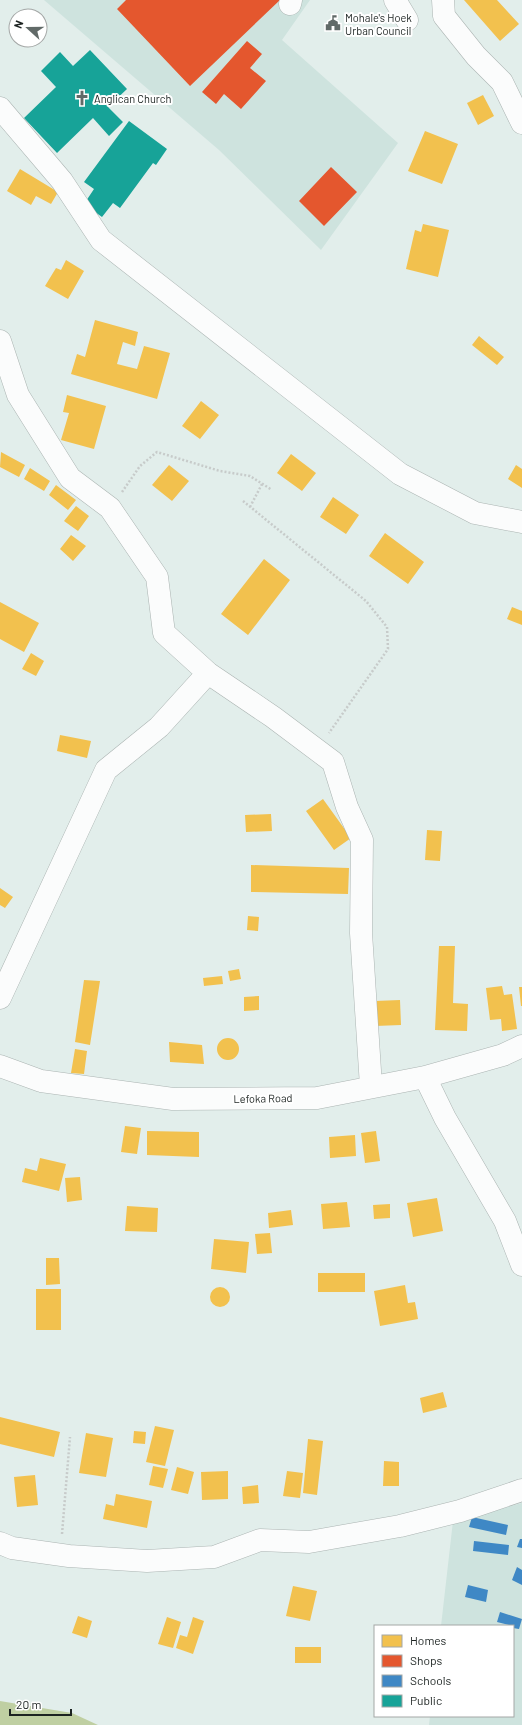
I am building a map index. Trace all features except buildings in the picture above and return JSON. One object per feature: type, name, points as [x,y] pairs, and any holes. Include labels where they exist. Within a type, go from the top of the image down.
[{"type":"street","points":[[395,0],[407,20]]},
{"type":"street","points":[[443,0],[444,16],[476,56],[502,82],[522,124]]},
{"type":"street","points":[[0,108],[62,181],[101,240],[400,474],[475,513],[522,522]]},
{"type":"street","points":[[0,341],[18,395],[70,478],[110,508],[157,577],[164,633],[208,673],[273,717],[334,762],[347,807],[362,840],[361,934],[371,1086]]},
{"type":"street","points":[[0,998],[106,770],[159,727],[208,673]]},
{"type":"street","name":"Lefoka Road","points":[[0,1066],[41,1081],[173,1099],[317,1098],[371,1086],[426,1077],[503,1055],[522,1046]]},
{"type":"street","points":[[426,1077],[446,1118],[505,1221],[522,1265]]},
{"type":"street","points":[[0,1543],[12,1548],[60,1555],[146,1561],[214,1557],[260,1540],[309,1542],[400,1526],[460,1511],[522,1490]]},
{"type":"path","points":[[110,508],[140,466],[157,452],[220,471],[250,476],[272,490]]},
{"type":"path","points":[[250,507],[262,484]]},
{"type":"path","points":[[243,501],[366,601],[387,627],[388,649],[317,750]]},
{"type":"path","points":[[60,1555],[70,1437]]},
{"type":"shaded area","points":[[44,0],[310,0],[282,40],[398,143],[321,250],[219,150]]},
{"type":"shaded area","points":[[522,1503],[522,1725],[429,1725],[430,1717],[514,1717],[514,1625],[441,1625],[453,1521]]},
{"type":"green space","points":[[0,1701],[72,1713],[98,1725],[0,1725]]},
{"type":"place","name":"Mohale's Hoek Urban Council","points":[[333,23]]},
{"type":"place","name":"Anglican Church","points":[[82,98]]}]
